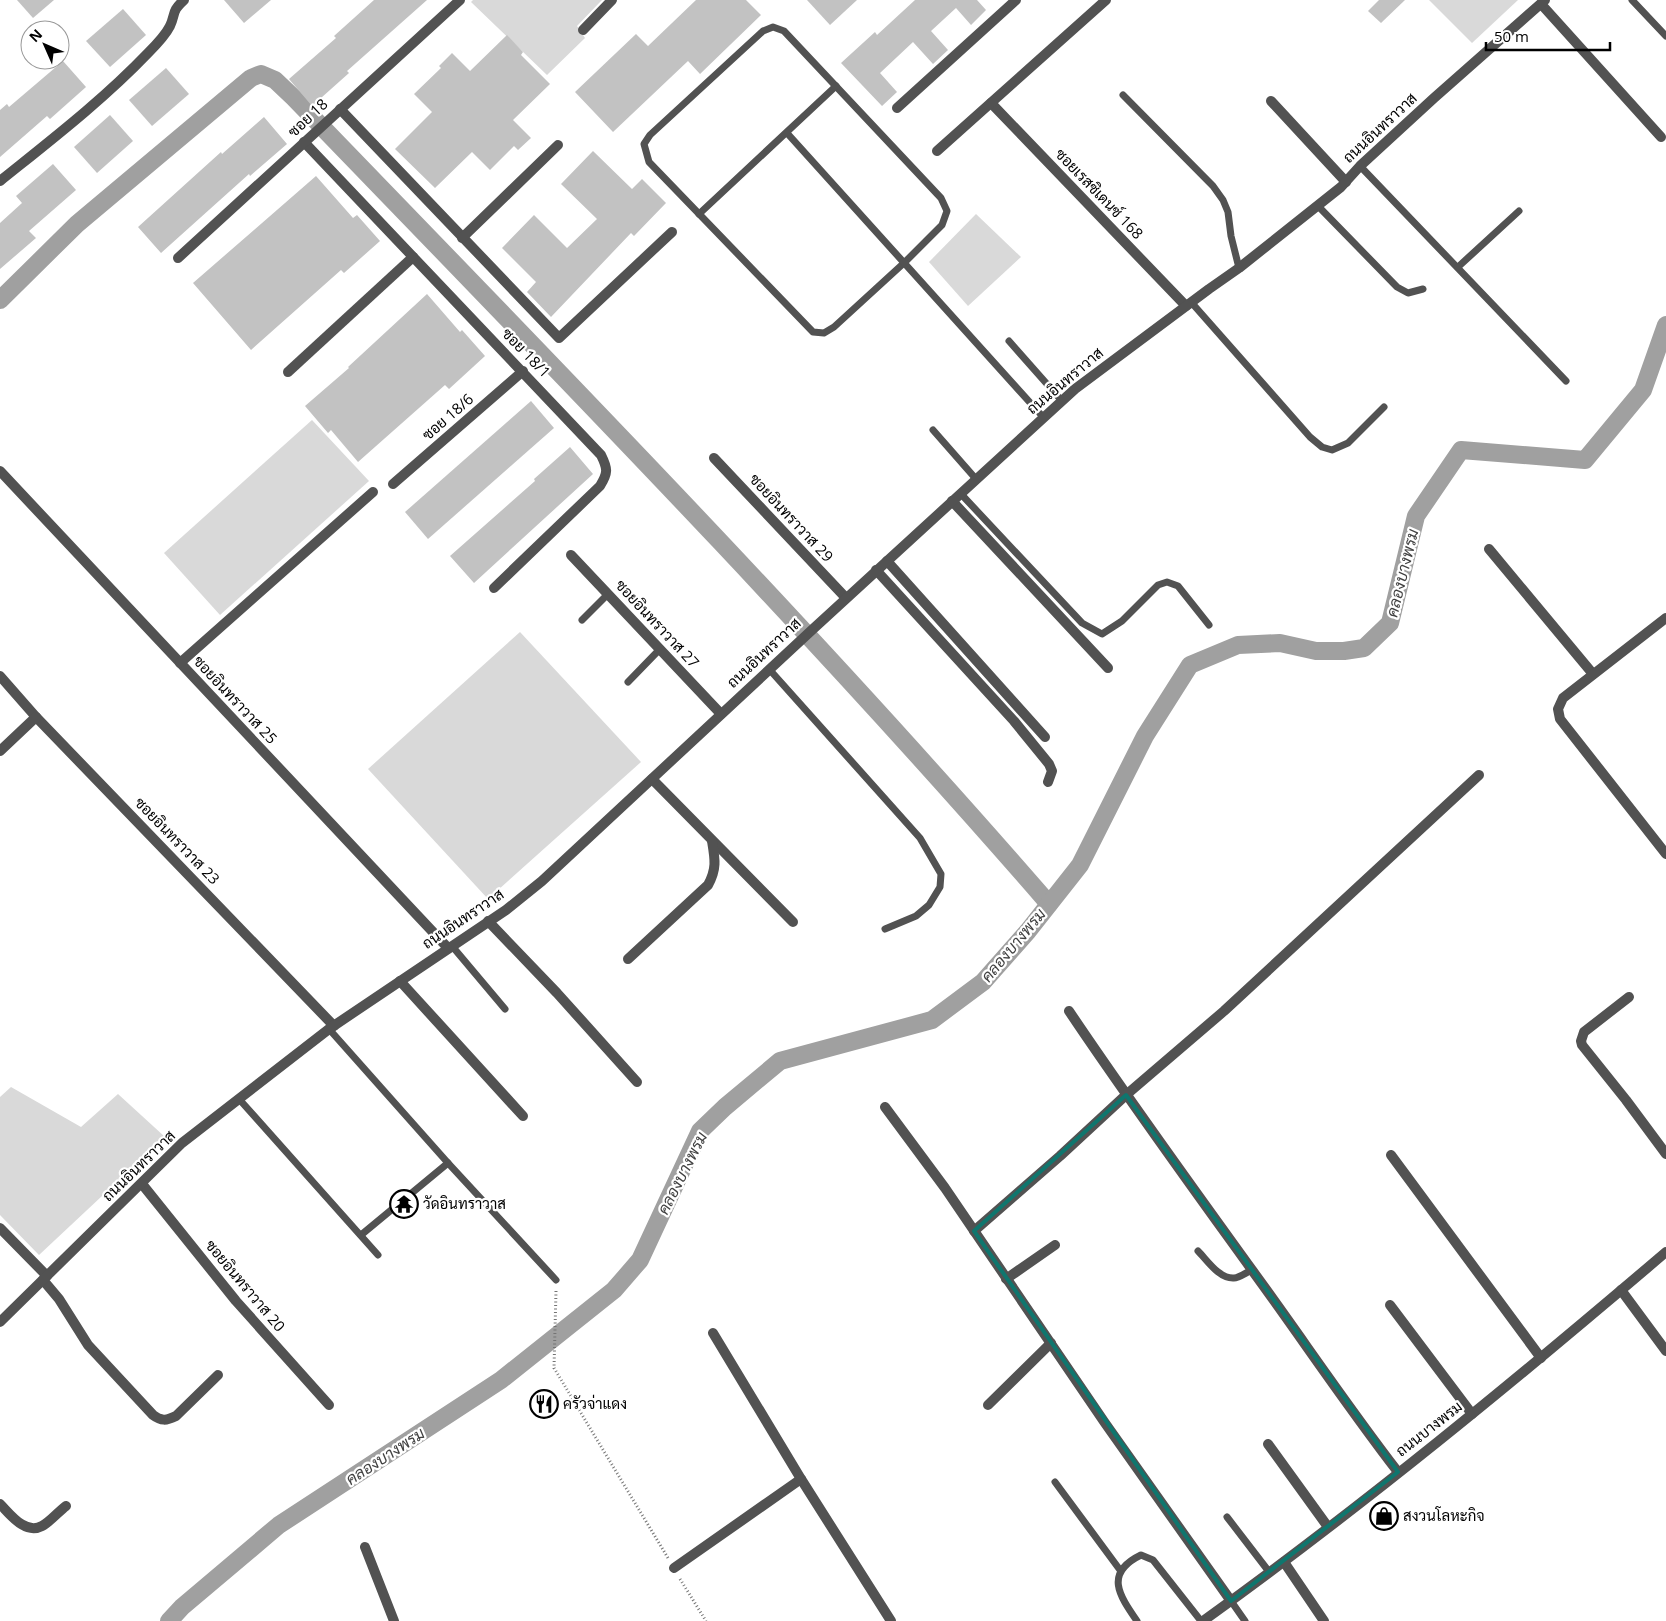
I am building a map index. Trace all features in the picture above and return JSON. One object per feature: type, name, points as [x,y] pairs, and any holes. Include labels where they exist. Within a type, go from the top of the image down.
[{"type":"street","points":[[0,181],[90,107],[136,66],[156,45],[170,26],[172,4],[184,0]]},
{"type":"street","name":"ซอย 18","points":[[178,258],[460,0]]},
{"type":"street","points":[[583,30],[612,0]]},
{"type":"street","points":[[897,108],[1016,0]]},
{"type":"street","points":[[937,151],[1106,0]]},
{"type":"street","points":[[1543,2],[1660,137]]},
{"type":"street","name":"ถนนอินทราวาส","points":[[0,1322],[182,1143],[332,1027],[506,910],[542,881],[876,570],[1075,389],[1239,268],[1318,206],[1459,75],[1543,2]]},
{"type":"street","points":[[1271,101],[1346,182]]},
{"type":"street","name":"ซอยเรสซิเดนซ์ 168","points":[[991,103],[1188,304]]},
{"type":"street","points":[[336,112],[559,338],[672,232]]},
{"type":"street","name":"ซอย 18/1","points":[[304,142],[602,455],[606,465],[606,476],[600,486],[494,588]]},
{"type":"street","points":[[462,238],[558,145]]},
{"type":"street","points":[[288,372],[413,257]]},
{"type":"street","name":"ซอย 18/6","points":[[393,484],[523,371]]},
{"type":"street","name":"ซอยอินทราวาส 29","points":[[714,458],[846,598]]},
{"type":"street","name":"ซอยอินทราวาส 25","points":[[0,471],[450,947]]},
{"type":"street","points":[[180,663],[373,492]]},
{"type":"street","points":[[952,501],[1108,668]]},
{"type":"street","points":[[1489,548],[1593,674]]},
{"type":"street","name":"ซอยอินทราวาส 27","points":[[571,554],[721,714]]},
{"type":"street","points":[[887,561],[1045,737]]},
{"type":"street","points":[[876,570],[1014,721],[1049,764],[1052,771],[1048,782]]},
{"type":"street","points":[[1666,618],[1563,698],[1558,709],[1560,719],[1666,854]]},
{"type":"street","name":"ซอยอินทราวาส 23","points":[[0,676],[36,717],[332,1027]]},
{"type":"street","points":[[0,751],[36,717]]},
{"type":"street","points":[[974,1231],[1126,1095],[1224,1011],[1479,775]]},
{"type":"street","points":[[652,779],[793,922]]},
{"type":"street","points":[[628,959],[708,885],[714,875],[715,863],[712,841]]},
{"type":"street","points":[[488,921],[637,1082]]},
{"type":"street","points":[[400,981],[523,1116]]},
{"type":"street","points":[[1629,997],[1584,1032],[1581,1041],[1582,1045],[1666,1154]]},
{"type":"street","points":[[1069,1011],[1126,1095],[1356,1417],[1398,1472]]},
{"type":"street","points":[[885,1107],[945,1188],[1105,1423],[1231,1601]]},
{"type":"street","points":[[1391,1155],[1542,1358]]},
{"type":"street","name":"ซอยอินทราวาส 20","points":[[142,1184],[236,1301],[329,1405]]},
{"type":"street","points":[[0,1228],[45,1278],[88,1345],[153,1415],[160,1420],[168,1420],[176,1416],[218,1376]]},
{"type":"street","points":[[1006,1279],[1054,1245]]},
{"type":"street","name":"ถนนบางพรม","points":[[1202,1621],[1270,1573],[1472,1414],[1542,1358],[1666,1252]]},
{"type":"street","points":[[1621,1290],[1666,1351]]},
{"type":"street","points":[[1390,1305],[1472,1414]]},
{"type":"street","points":[[713,1333],[801,1479],[891,1621]]},
{"type":"street","points":[[988,1404],[1051,1343]]},
{"type":"street","points":[[1268,1444],[1328,1527]]},
{"type":"street","points":[[674,1568],[801,1479]]},
{"type":"street","points":[[0,1504],[14,1519],[27,1528],[41,1527],[66,1506]]},
{"type":"street","points":[[365,1547],[394,1621]]},
{"type":"street","points":[[1284,1562],[1324,1621]]},
{"type":"lane","points":[[1632,0],[1666,36]]},
{"type":"lane","points":[[773,28],[784,31],[836,86],[940,198],[947,212],[942,225],[905,262],[834,327],[824,333],[812,332],[649,162],[644,144],[650,135],[763,31],[773,28]]},
{"type":"lane","points":[[699,214],[836,86]]},
{"type":"lane","points":[[1123,95],[1213,186],[1228,212],[1231,236],[1239,268]]},
{"type":"lane","points":[[787,133],[1044,418]]},
{"type":"lane","points":[[1360,166],[1566,381]]},
{"type":"lane","points":[[1318,206],[1397,286],[1408,293],[1423,289]]},
{"type":"lane","points":[[1458,267],[1519,210]]},
{"type":"lane","points":[[1188,304],[1310,437],[1322,447],[1332,450],[1348,443],[1384,407]]},
{"type":"lane","points":[[1009,341],[1062,401]]},
{"type":"lane","points":[[933,430],[976,479]]},
{"type":"lane","points":[[960,494],[1082,623],[1093,630],[1102,634],[1122,621],[1158,585],[1167,582],[1178,586],[1209,625]]},
{"type":"lane","points":[[582,620],[608,594]]},
{"type":"lane","points":[[628,682],[660,649]]},
{"type":"lane","points":[[769,669],[920,838],[942,874],[940,888],[929,905],[916,916],[885,929]]},
{"type":"lane","points":[[450,947],[506,1009]]},
{"type":"lane","points":[[332,1027],[448,1163],[556,1283]]},
{"type":"lane","points":[[239,1099],[378,1255]]},
{"type":"lane","points":[[360,1235],[448,1163]]},
{"type":"lane","points":[[1198,1251],[1214,1269],[1225,1276],[1234,1278],[1252,1270]]},
{"type":"lane","points":[[1055,1482],[1120,1570]]},
{"type":"lane","points":[[1227,1517],[1270,1573]]},
{"type":"lane","points":[[1137,1621],[1125,1603],[1118,1586],[1120,1570],[1128,1561],[1141,1554],[1153,1560],[1202,1621]]},
{"type":"lane","points":[[1231,1601],[1244,1621]]},
{"type":"path","points":[[556,1283],[554,1368],[706,1621]]},
{"type":"highlighted area","points":[[1126,1095],[1398,1472],[1231,1601],[974,1231]]},
{"type":"shaded area","points":[[473,0],[602,0],[577,26],[585,38],[547,75],[471,2]]},
{"type":"shaded area","points":[[1429,0],[1518,0],[1472,43]]},
{"type":"shaded area","points":[[976,214],[1021,257],[968,306],[929,262]]},
{"type":"shaded area","points":[[312,420],[369,481],[220,615],[164,553]]},
{"type":"shaded area","points":[[520,632],[641,762],[488,899],[368,769]]},
{"type":"shaded area","points":[[11,1087],[81,1127],[118,1094],[165,1137],[39,1255],[0,1215],[0,1097]]},
{"type":"building","points":[[17,0],[54,0],[33,18]]},
{"type":"building","points":[[224,0],[271,0],[244,23]]},
{"type":"building","points":[[374,0],[427,0],[347,71],[349,73],[312,106],[289,79],[336,38],[334,36]]},
{"type":"building","points":[[696,0],[746,0],[761,15],[700,74],[688,61],[613,132],[575,92],[636,34],[648,46]]},
{"type":"building","points":[[807,0],[857,0],[830,25]]},
{"type":"building","points":[[915,0],[977,0],[986,10],[971,25],[956,8],[931,31],[948,50],[933,64],[913,42],[880,73],[897,92],[882,106],[841,63],[875,32],[877,35]]},
{"type":"building","points":[[1379,0],[1405,0],[1381,23],[1368,11]]},
{"type":"building","points":[[123,9],[146,35],[110,67],[86,41]]},
{"type":"building","points":[[507,35],[523,52],[521,55],[550,84],[513,120],[531,138],[518,150],[514,146],[490,170],[472,152],[435,188],[395,149],[432,112],[414,94],[441,68],[439,66],[452,53],[470,71]]},
{"type":"building","points":[[166,68],[189,94],[152,126],[129,100]]},
{"type":"building","points":[[70,69],[86,87],[50,119],[47,116],[0,157],[0,110],[7,104],[9,107],[52,70]]},
{"type":"building","points":[[110,115],[133,141],[97,173],[74,147]]},
{"type":"building","points":[[264,117],[287,144],[250,176],[249,174],[161,253],[138,227],[221,152],[222,154]]},
{"type":"building","points":[[593,151],[632,189],[642,179],[666,203],[634,236],[631,233],[551,317],[527,292],[536,282],[502,248],[534,215],[567,248],[597,219],[561,184]]},
{"type":"building","points":[[53,164],[76,190],[29,231],[36,238],[0,269],[0,223],[22,203],[16,196]]},
{"type":"building","points":[[316,176],[353,218],[357,215],[380,241],[344,273],[341,270],[251,350],[193,283]]},
{"type":"building","points":[[427,294],[460,332],[462,330],[485,356],[449,389],[445,385],[358,462],[331,430],[328,433],[305,406],[349,368]]},
{"type":"building","points":[[531,401],[554,428],[428,539],[405,512]]},
{"type":"building","points":[[570,447],[593,474],[474,583],[450,556],[535,481],[534,479]]},
{"type":"waterway","points":[[0,300],[77,224],[251,78],[261,74],[275,80],[582,396],[772,597],[958,800],[1049,904]]},
{"type":"waterway","name":"คลองบางพรม","points":[[169,1621],[182,1607],[279,1525],[501,1380],[614,1290],[640,1260],[700,1131],[725,1107],[780,1061],[932,1020],[983,982],[1028,931],[1080,865],[1145,736],[1190,665],[1238,645],[1280,643],[1316,651],[1344,651],[1364,648],[1390,623],[1416,516],[1461,450],[1585,460],[1643,390],[1666,325]]},
{"type":"place","name":"วัดอินทราวาส","points":[[404,1204]]},
{"type":"place","name":"ครัวจ่าแดง","points":[[544,1404]]},
{"type":"place","name":"สงวนโลหะกิจ","points":[[1384,1516]]}]
